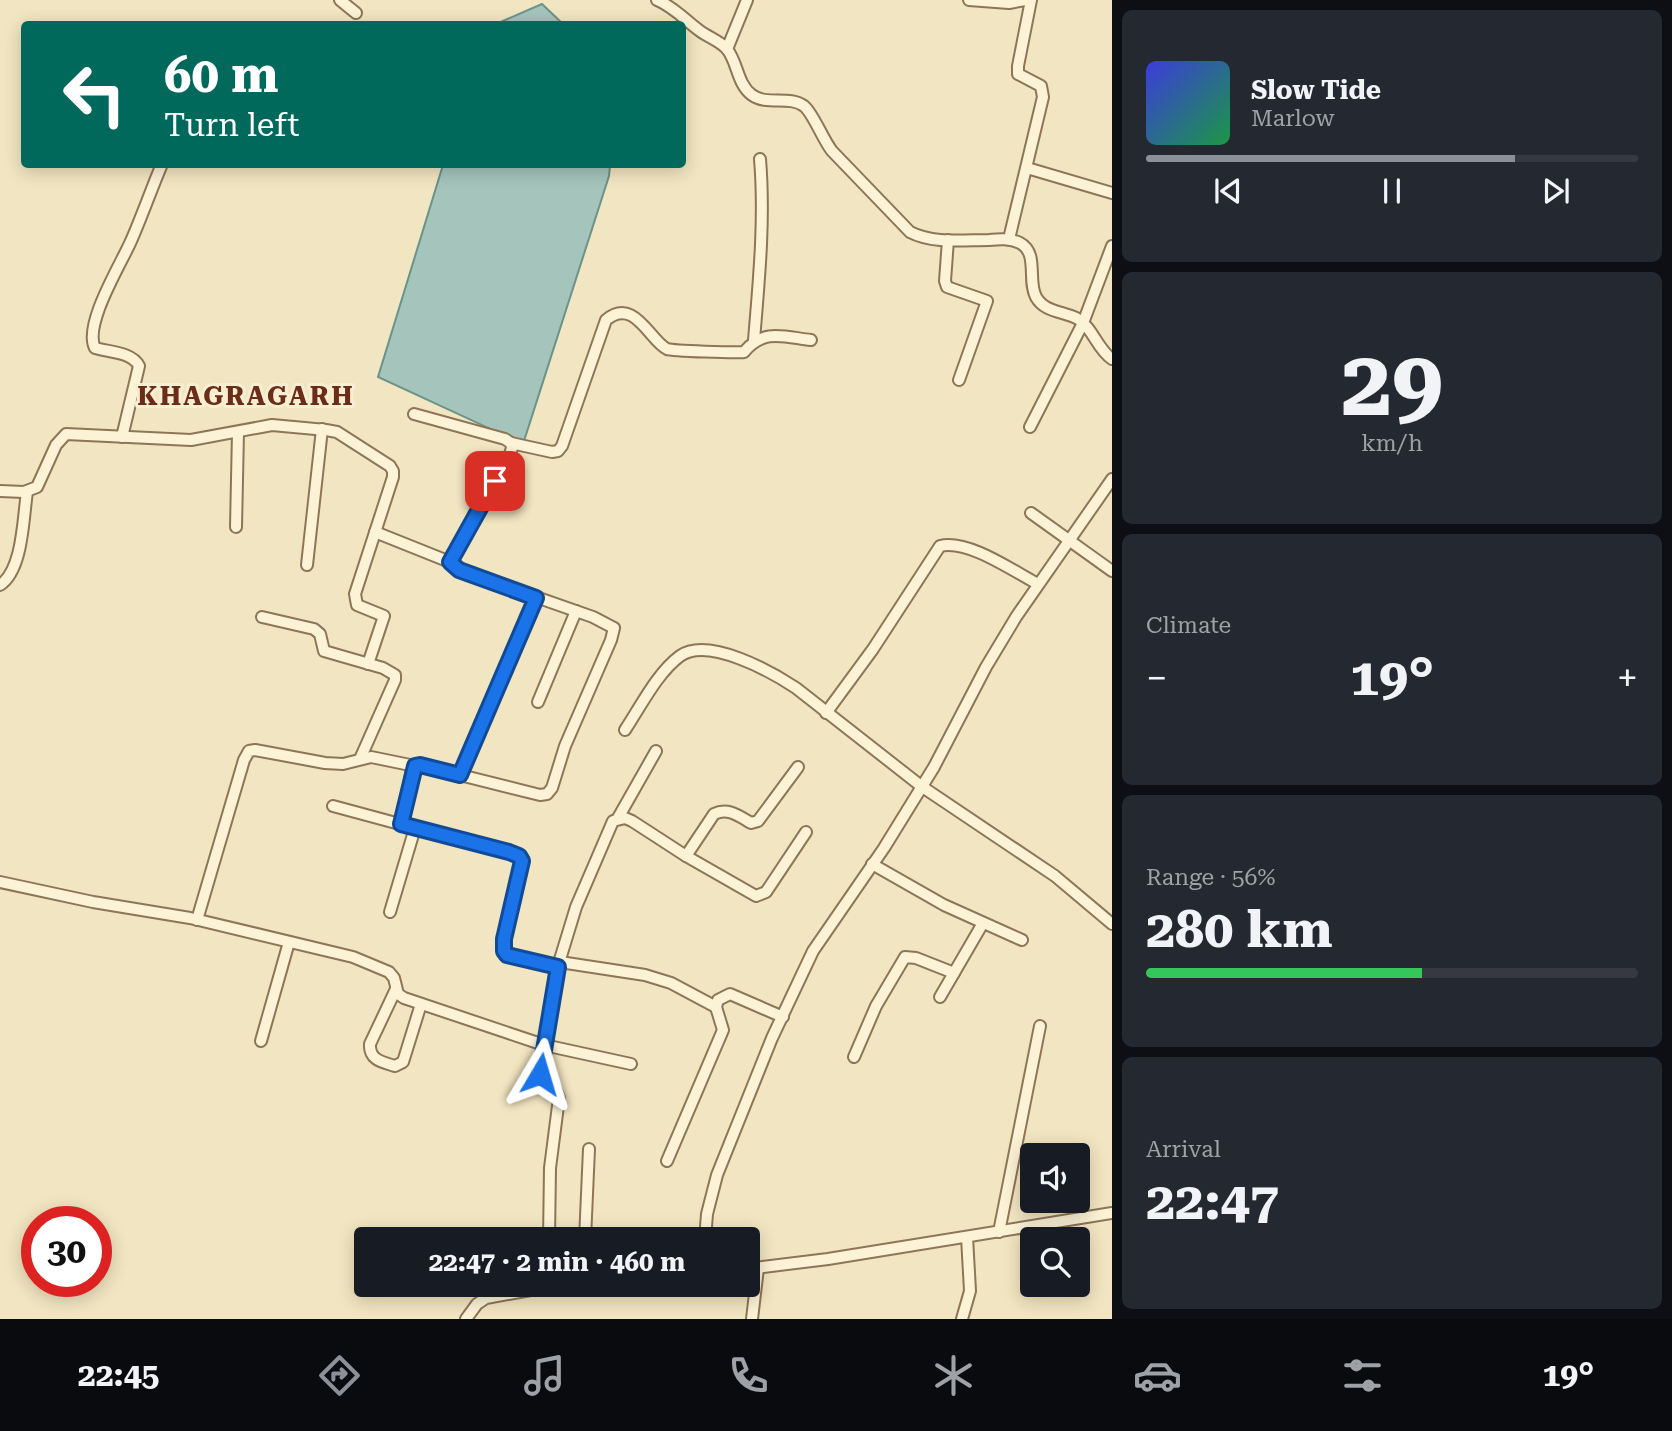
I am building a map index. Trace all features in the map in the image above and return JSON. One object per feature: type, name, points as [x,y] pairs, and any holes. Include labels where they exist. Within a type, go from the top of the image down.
[{"type":"street","points":[[340,0],[356,13]]},
{"type":"street","points":[[657,0],[726,48],[744,88],[755,97],[790,100],[810,112],[821,137],[832,151],[910,232],[925,238],[948,240],[1009,239],[1025,246],[1030,255],[1036,298],[1052,311],[1077,318],[1112,359]]},
{"type":"street","points":[[726,48],[747,0]]},
{"type":"street","points":[[969,0],[1009,3],[1025,0]]},
{"type":"street","points":[[1009,239],[1043,90],[1041,86],[1018,74],[1017,66],[1031,0]]},
{"type":"street","points":[[754,340],[761,255],[760,159]]},
{"type":"street","points":[[122,438],[139,366],[137,360],[131,357],[95,348],[92,344],[93,331],[102,303],[160,168]]},
{"type":"street","points":[[1027,168],[1112,193]]},
{"type":"street","points":[[948,240],[945,281],[947,287],[987,301],[959,380]]},
{"type":"street","points":[[1030,427],[1083,323],[1112,246]]},
{"type":"street","points":[[414,414],[505,439],[511,443],[558,451],[607,320],[615,313],[620,312],[641,322],[661,345],[674,351],[744,352],[754,340],[769,335],[811,340]]},
{"type":"street","points":[[0,491],[27,492],[37,487],[42,482],[56,445],[66,434],[191,440],[272,425],[337,432],[390,466],[393,471],[355,594],[357,604],[384,616],[368,664]]},
{"type":"street","points":[[307,565],[322,429]]},
{"type":"street","points":[[236,527],[238,432]]},
{"type":"street","points":[[450,562],[482,501],[508,460],[511,443]]},
{"type":"street","points":[[706,1227],[717,1175],[813,951],[873,864],[921,786],[986,667],[1038,584],[1112,479]]},
{"type":"street","points":[[0,585],[9,578],[16,563],[27,492]]},
{"type":"street","points":[[1031,513],[1112,570]]},
{"type":"street","points":[[197,920],[244,760],[249,751],[343,764],[371,757],[420,765],[540,795],[547,794],[552,788],[565,746],[614,628],[576,611],[469,574],[450,562],[375,533]]},
{"type":"street","points":[[826,713],[886,631],[940,546],[955,545],[977,553],[1038,584]]},
{"type":"street","points":[[460,775],[536,598]]},
{"type":"street","points":[[538,702],[576,611]]},
{"type":"street","points":[[262,617],[314,629],[320,634],[324,651],[391,671],[395,680],[360,760]]},
{"type":"street","points":[[625,730],[672,664],[689,652],[729,655],[777,675],[921,786],[1055,876],[1112,924]]},
{"type":"street","points":[[549,1227],[550,1168],[559,1098],[555,1087],[541,1079],[544,1045],[559,964],[584,884],[613,821],[618,818],[656,751]]},
{"type":"street","points":[[401,824],[415,766]]},
{"type":"street","points":[[686,856],[719,812],[733,812],[751,823],[758,821],[798,766]]},
{"type":"street","points":[[333,806],[519,856],[522,864],[504,939],[504,951],[507,955],[645,975],[671,984],[716,1007]]},
{"type":"street","points":[[618,818],[632,821],[756,896],[766,892],[806,832]]},
{"type":"street","points":[[390,912],[415,828]]},
{"type":"street","points":[[873,864],[943,905],[1022,940]]},
{"type":"street","points":[[0,882],[197,920],[353,957],[389,972],[394,978],[398,994],[404,998],[544,1045],[631,1064]]},
{"type":"street","points":[[940,997],[983,923]]},
{"type":"street","points":[[261,1041],[289,942]]},
{"type":"street","points":[[854,1057],[876,1006],[905,957],[916,958],[954,973]]},
{"type":"street","points":[[396,989],[370,1044],[373,1057],[380,1062],[395,1066],[403,1062],[421,1003]]},
{"type":"street","points":[[667,1161],[723,1030],[716,1007],[718,1000],[730,995],[783,1017]]},
{"type":"street","points":[[999,1232],[1040,1026]]},
{"type":"street","points":[[586,1227],[589,1149]]},
{"type":"street","points":[[760,1267],[1112,1213]]},
{"type":"street","points":[[962,1319],[970,1291],[967,1237]]},
{"type":"street","points":[[466,1319],[477,1304],[491,1297]]},
{"type":"street","points":[[752,1297],[752,1319]]},
{"type":"water","points":[[542,4],[560,21],[503,21]]},
{"type":"water","points":[[442,168],[610,168],[523,444],[378,377]]},
{"type":"district","name":"KHAGRAGARH","points":[[246,396]]},
{"type":"route","points":[[495,481],[450,562],[459,570],[536,598],[460,775],[415,766],[412,769],[401,824],[509,852],[519,856],[522,861],[504,939],[504,951],[507,955],[558,967],[540,1074]]}]
